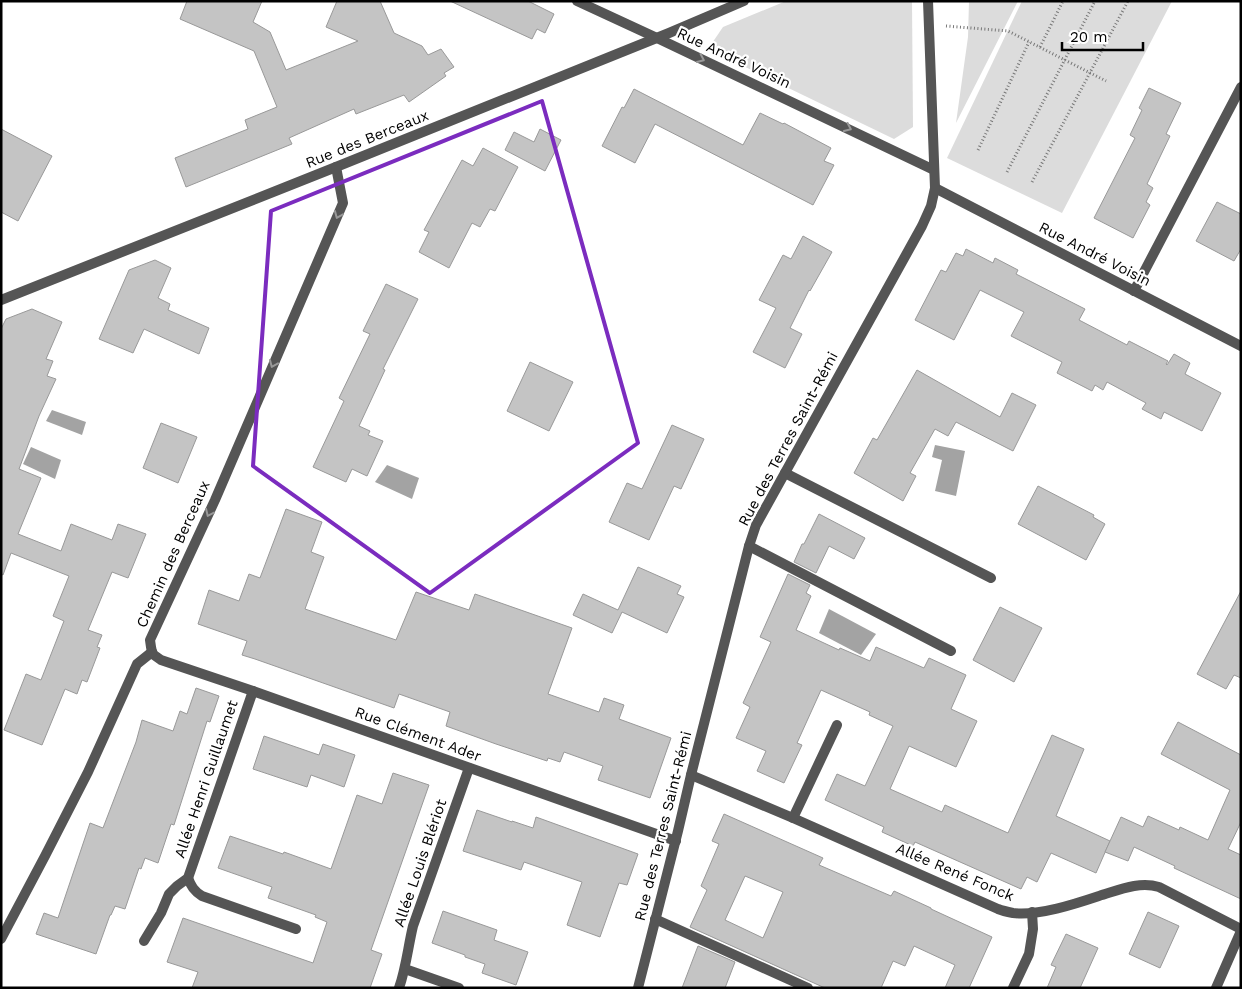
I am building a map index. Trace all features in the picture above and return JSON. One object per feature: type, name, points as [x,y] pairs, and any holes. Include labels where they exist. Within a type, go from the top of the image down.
[{"type":"street","name":"Rue André Voisin","points":[[577,1],[934,170]]},
{"type":"street","name":"Rue des Berceaux","points":[[1,300],[657,38],[744,1]]},
{"type":"street","name":"Rue des Terres Saint-Rémi","points":[[638,988],[749,546],[756,525],[922,226],[931,206],[935,188],[928,1]]},
{"type":"street","points":[[1134,291],[1241,87]]},
{"type":"street","name":"Chemin des Berceaux","points":[[1,939],[46,856],[88,772],[137,664],[152,652],[150,640],[215,500],[343,203],[336,167]]},
{"type":"street","name":"Rue André Voisin","points":[[935,188],[1241,346]]},
{"type":"street","points":[[785,473],[991,578]]},
{"type":"street","points":[[749,546],[951,651]]},
{"type":"street","name":"Rue Clément Ader","points":[[152,652],[161,660],[676,840]]},
{"type":"street","name":"Allée Henri Guillaumet","points":[[144,941],[161,913],[168,894],[188,878],[253,691]]},
{"type":"street","points":[[793,818],[837,725]]},
{"type":"street","name":"Allée Louis Blériot","points":[[399,988],[413,926],[469,768]]},
{"type":"street","name":"Allée René Fonck","points":[[691,775],[793,818],[998,910],[1013,913],[1053,909],[1073,905],[1132,886],[1151,885],[1159,887],[1241,930]]},
{"type":"street","name":"Allée Henri Guillaumet","points":[[188,878],[195,891],[202,896],[296,929]]},
{"type":"street","points":[[1013,988],[1029,954],[1033,929],[1032,912]]},
{"type":"street","points":[[656,919],[808,988]]},
{"type":"street","points":[[1216,988],[1241,930]]},
{"type":"street","points":[[405,968],[459,988]]},
{"type":"path","points":[[1040,47],[1063,1]]},
{"type":"path","points":[[1008,172],[1095,1]]},
{"type":"path","points":[[1032,182],[1128,1]]},
{"type":"path","points":[[929,24],[1008,31],[1106,81]]},
{"type":"path","points":[[978,150],[1029,42]]},
{"type":"highlighted area","points":[[542,101],[638,443],[430,593],[253,466],[271,211]]},
{"type":"shaded area","points":[[786,1],[912,1],[913,127],[894,139],[708,49],[723,27]]},
{"type":"shaded area","points":[[969,1],[1018,1],[956,123],[968,37]]},
{"type":"shaded area","points":[[1022,1],[1172,1],[1062,213],[947,158]]},
{"type":"shaded area","points":[[52,410],[86,422],[82,435],[46,421]]},
{"type":"shaded area","points":[[935,445],[965,451],[956,496],[935,491],[942,460],[932,457]]},
{"type":"shaded area","points":[[31,447],[61,460],[55,479],[23,464]]},
{"type":"shaded area","points":[[387,465],[419,478],[412,499],[375,482]]},
{"type":"shaded area","points":[[829,609],[876,634],[861,655],[819,633]]},
{"type":"building","points":[[187,1],[262,1],[253,22],[270,32],[286,70],[358,41],[326,27],[337,1],[380,1],[394,33],[422,46],[428,55],[441,49],[454,67],[444,73],[446,76],[409,102],[404,95],[356,114],[354,109],[289,138],[292,144],[186,187],[175,158],[248,129],[245,120],[277,107],[254,51],[180,19]]},
{"type":"building","points":[[450,1],[528,1],[554,14],[545,33],[537,29],[532,39]]},
{"type":"building","points":[[1149,88],[1181,103],[1166,134],[1170,136],[1147,184],[1153,188],[1146,202],[1150,205],[1133,238],[1094,218],[1135,138],[1130,135],[1142,110],[1139,108]]},
{"type":"building","points":[[634,89],[743,145],[760,113],[784,123],[831,148],[824,161],[834,165],[813,205],[655,124],[635,163],[602,146],[622,107],[624,108]]},
{"type":"building","points":[[1,129],[52,156],[18,221],[1,212]]},
{"type":"building","points":[[540,129],[561,140],[545,171],[505,150],[514,132],[534,142]]},
{"type":"building","points":[[483,148],[518,167],[495,211],[490,209],[480,227],[472,223],[449,268],[419,252],[429,232],[424,230],[462,160],[473,166]]},
{"type":"building","points":[[1217,202],[1241,214],[1241,249],[1234,261],[1196,241]]},
{"type":"building","points":[[803,236],[832,252],[809,290],[790,328],[802,334],[785,368],[753,352],[776,308],[759,300],[783,255],[791,259]]},
{"type":"building","points":[[966,249],[993,263],[995,258],[1018,270],[1016,274],[1085,309],[1079,320],[1127,345],[1129,341],[1168,361],[1167,365],[1174,354],[1190,363],[1185,374],[1221,393],[1202,431],[1164,412],[1161,419],[1142,409],[1146,403],[1107,382],[1103,390],[1095,385],[1092,391],[1057,373],[1062,362],[1011,336],[1024,312],[980,290],[954,340],[915,320],[941,270],[946,272],[956,253],[963,256]]},
{"type":"building","points":[[155,260],[171,268],[158,298],[170,304],[168,310],[209,328],[199,354],[144,329],[133,353],[99,339],[129,270]]},
{"type":"building","points":[[386,284],[418,299],[383,369],[385,370],[359,426],[370,431],[368,435],[383,441],[367,476],[352,469],[346,482],[313,467],[344,401],[339,398],[370,334],[363,331]]},
{"type":"building","points":[[32,309],[62,322],[46,359],[53,361],[47,376],[56,379],[39,416],[19,469],[41,478],[18,534],[61,551],[71,524],[112,540],[118,524],[146,534],[128,578],[112,572],[88,630],[102,635],[97,647],[100,648],[87,682],[82,680],[77,694],[65,689],[42,745],[4,730],[26,674],[41,680],[64,621],[53,616],[69,576],[11,553],[3,575],[1,574],[1,329],[6,319]]},
{"type":"building","points":[[530,362],[573,382],[549,431],[507,411]]},
{"type":"building","points":[[917,370],[1000,417],[1012,393],[1036,405],[1013,451],[956,422],[948,436],[935,429],[910,473],[916,476],[903,501],[854,473],[873,438],[877,440]]},
{"type":"building","points":[[161,423],[197,437],[178,483],[143,468]]},
{"type":"building","points":[[672,425],[704,439],[681,489],[674,486],[649,540],[609,522],[627,483],[642,489]]},
{"type":"building","points":[[1038,486],[1094,515],[1093,517],[1105,524],[1086,560],[1018,524]]},
{"type":"building","points":[[286,509],[322,522],[311,552],[324,557],[305,609],[396,640],[416,592],[469,610],[475,594],[572,628],[548,694],[599,712],[604,698],[624,705],[619,719],[671,738],[650,798],[598,780],[603,766],[564,752],[560,762],[548,758],[547,761],[446,726],[450,712],[399,694],[394,708],[242,655],[247,641],[198,624],[209,590],[239,601],[249,574],[260,578]]},
{"type":"building","points":[[819,514],[865,538],[854,559],[829,546],[816,573],[794,562]]},
{"type":"building","points":[[638,567],[681,586],[677,594],[684,597],[667,633],[622,612],[612,633],[573,615],[583,594],[618,610]]},
{"type":"building","points":[[788,574],[810,585],[806,593],[811,596],[796,630],[839,650],[840,648],[870,661],[876,647],[924,668],[929,658],[966,675],[951,709],[977,721],[956,767],[909,746],[890,789],[942,812],[945,805],[1008,833],[1052,735],[1084,749],[1056,816],[1110,841],[1096,873],[1051,853],[1037,882],[1027,877],[1021,889],[915,842],[913,846],[882,832],[884,827],[825,800],[837,774],[865,786],[893,726],[869,715],[870,712],[821,690],[797,743],[802,745],[784,783],[757,771],[766,751],[736,738],[750,707],[743,703],[771,642],[760,637]]},
{"type":"building","points":[[1241,591],[1241,678],[1234,675],[1226,689],[1197,674]]},
{"type":"building","points":[[1000,607],[1042,628],[1014,682],[973,660]]},
{"type":"building","points":[[196,688],[219,696],[210,722],[207,721],[174,825],[171,824],[158,863],[145,858],[141,869],[139,868],[125,909],[115,906],[96,954],[36,934],[44,913],[58,918],[90,823],[103,828],[136,742],[142,720],[173,731],[180,711],[187,714]]},
{"type":"building","points":[[1178,722],[1241,755],[1241,822],[1228,849],[1241,855],[1241,899],[1134,847],[1128,861],[1105,852],[1121,817],[1143,827],[1148,816],[1179,830],[1180,827],[1208,840],[1230,790],[1161,754]]},
{"type":"building","points":[[264,736],[319,755],[323,744],[355,755],[344,787],[311,775],[307,787],[253,769]]},
{"type":"building","points":[[393,773],[429,785],[371,950],[382,954],[370,988],[192,988],[198,972],[167,962],[183,918],[313,963],[327,922],[315,917],[316,915],[268,898],[272,887],[218,868],[230,836],[283,854],[284,852],[331,869],[357,795],[382,804]]},
{"type":"building","points":[[477,810],[533,828],[536,817],[638,854],[627,885],[619,883],[600,937],[567,925],[582,882],[524,862],[521,870],[463,851]]},
{"type":"building","points":[[724,814],[823,858],[819,865],[891,896],[894,891],[992,937],[969,988],[945,988],[955,965],[914,946],[905,966],[893,961],[881,988],[825,988],[690,927],[707,890],[701,886],[719,844],[712,841]],"holes":[[[745,876],[783,892],[763,938],[725,920]]]},
{"type":"building","points":[[443,911],[497,930],[494,940],[528,952],[516,985],[482,973],[485,964],[432,943]]},
{"type":"building","points":[[1148,912],[1179,926],[1160,968],[1129,954]]},
{"type":"building","points":[[1066,934],[1098,948],[1080,988],[1047,988],[1056,967],[1051,965]]},
{"type":"building","points":[[698,946],[735,962],[725,988],[682,988]]}]
